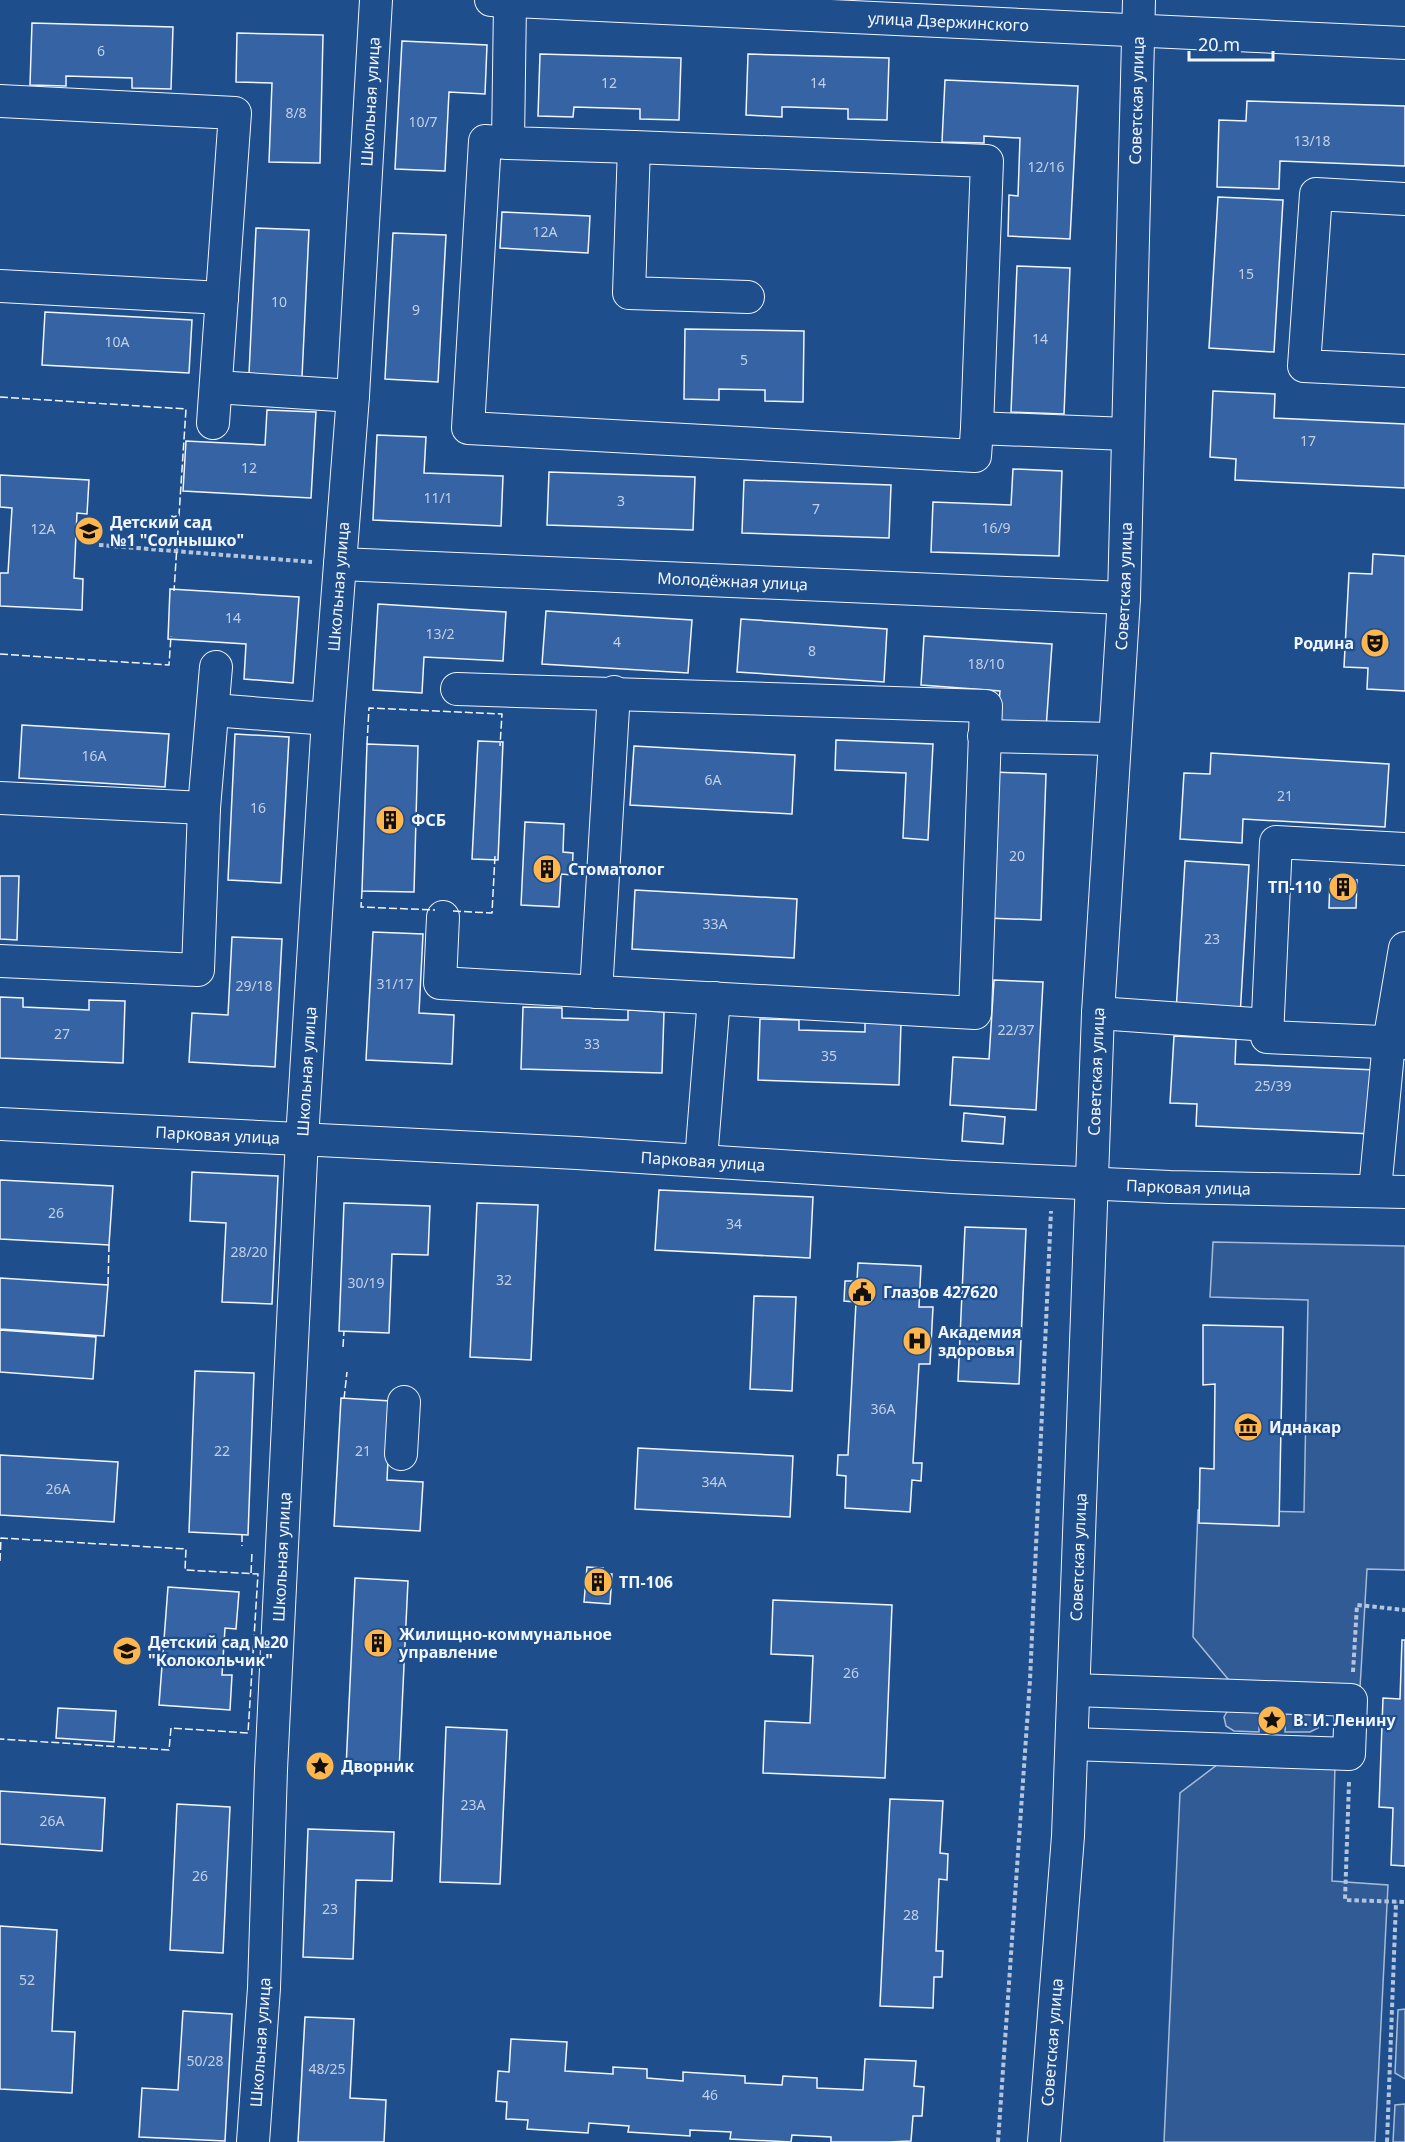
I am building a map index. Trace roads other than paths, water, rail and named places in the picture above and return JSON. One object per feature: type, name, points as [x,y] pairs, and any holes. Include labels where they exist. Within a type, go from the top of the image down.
[{"type":"street","name":"Школьная улица","points":[[253,2142],[264,1988],[271,1770],[302,1139],[328,719],[353,396],[376,0]]},
{"type":"street","points":[[501,1],[508,143]]},
{"type":"street","name":"улица Дзержинского","points":[[501,1],[1138,15],[1405,43]]},
{"type":"street","name":"Советская улица","points":[[1044,2142],[1068,1836],[1090,1183],[1098,1013],[1124,598],[1138,15]]},
{"type":"street","points":[[0,101],[235,113],[213,423]]},
{"type":"street","points":[[484,141],[634,147],[987,161],[975,456],[468,428],[484,141]]},
{"type":"street","points":[[634,147],[629,293],[748,297]]},
{"type":"street","points":[[1405,199],[1316,194],[1304,366],[1405,371]]},
{"type":"street","points":[[0,286],[222,298]]},
{"type":"street","points":[[216,387],[353,396]]},
{"type":"street","points":[[977,428],[1127,434]]},
{"type":"street","name":"Молодёжная улица","points":[[340,564],[1124,598]]},
{"type":"street","points":[[0,961],[198,970],[204,808],[216,667]]},
{"type":"street","points":[[443,916],[440,983],[975,1013],[986,706],[614,692],[457,689]]},
{"type":"street","points":[[596,992],[614,692]]},
{"type":"street","points":[[213,710],[328,719]]},
{"type":"street","points":[[984,736],[1114,739]]},
{"type":"street","points":[[0,798],[204,808]]},
{"type":"street","points":[[1397,1042],[1268,1036],[1268,1024],[1276,842],[1405,849]]},
{"type":"street","points":[[1390,1191],[1397,1042],[1405,948]]},
{"type":"street","points":[[700,1160],[714,998]]},
{"type":"street","points":[[1098,1013],[1268,1024]]},
{"type":"street","name":"Парковая улица","points":[[0,1124],[700,1160],[1052,1182],[1390,1191]]},
{"type":"street","points":[[401,1454],[404,1401]]},
{"type":"street","points":[[1072,1744],[1349,1754],[1351,1700],[1074,1690]]},
{"type":"place","name":"Детский сад №1 \"Солнышко\"","points":[[89,531]]},
{"type":"place","name":"Родина","points":[[1375,643]]},
{"type":"place","name":"ФСБ","points":[[390,820]]},
{"type":"place","name":"Стоматолог","points":[[547,869]]},
{"type":"place","name":"ТП-110","points":[[1343,887]]},
{"type":"place","name":"Глазов 427620","points":[[862,1292]]},
{"type":"place","name":"Академия здоровья","points":[[917,1341]]},
{"type":"place","name":"Иднакар","points":[[1248,1427]]},
{"type":"place","name":"ТП-106","points":[[598,1582]]},
{"type":"place","name":"Жилищно-коммунальное управление","points":[[378,1643]]},
{"type":"place","name":"Детский сад №20 \"Колокольчик\"","points":[[127,1651]]},
{"type":"place","name":"В. И. Ленину","points":[[1272,1720]]},
{"type":"place","name":"Дворник","points":[[320,1766]]}]
